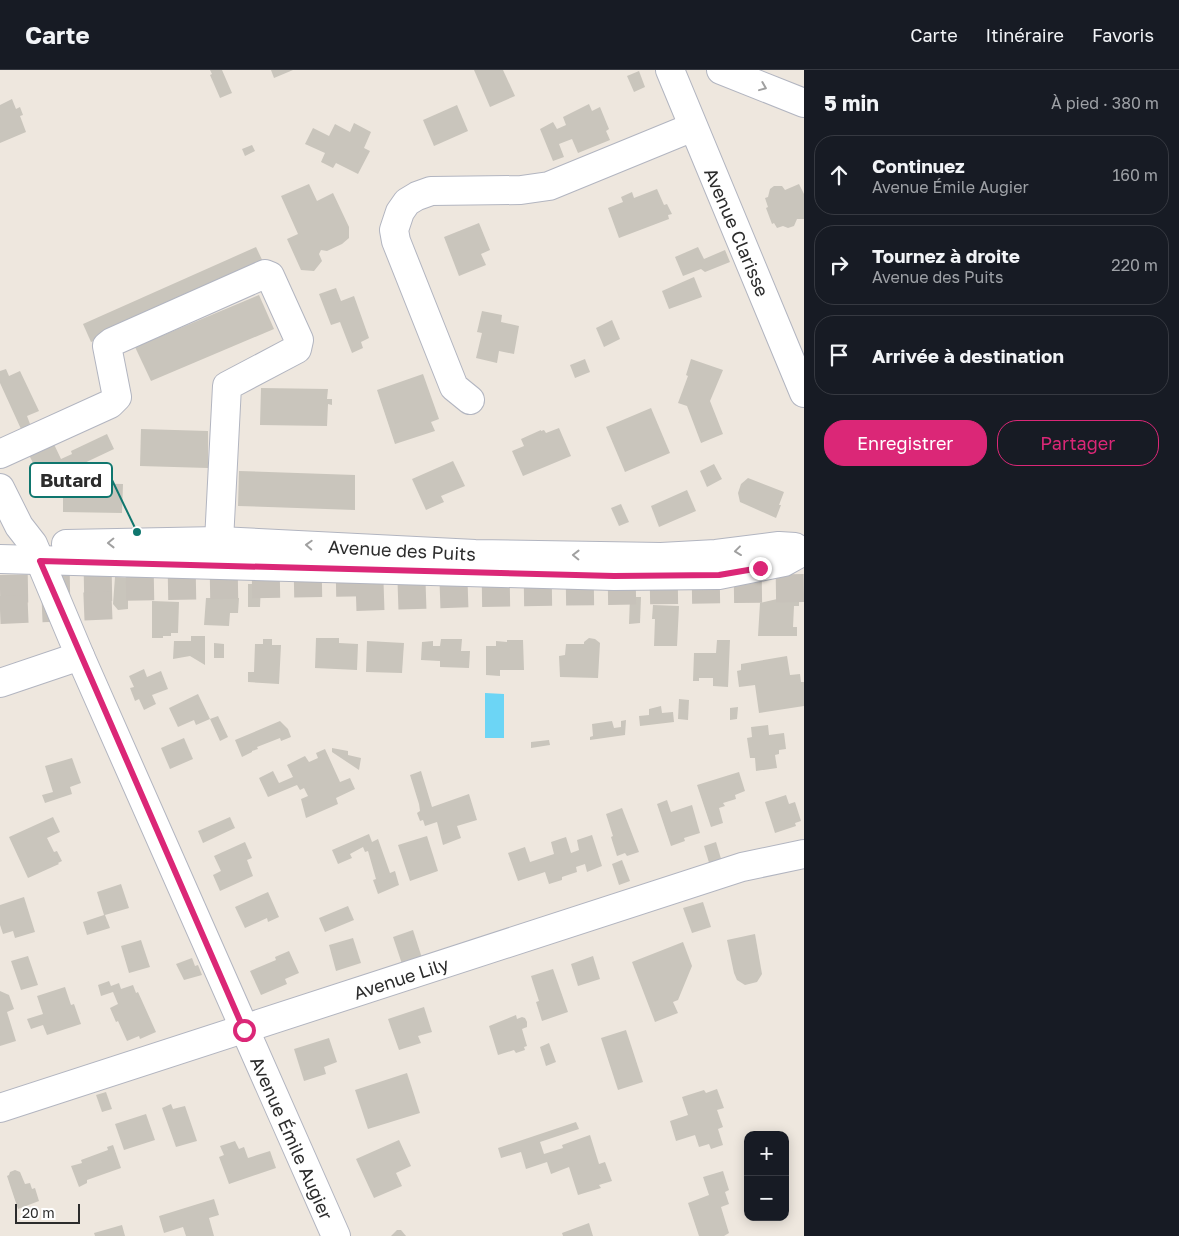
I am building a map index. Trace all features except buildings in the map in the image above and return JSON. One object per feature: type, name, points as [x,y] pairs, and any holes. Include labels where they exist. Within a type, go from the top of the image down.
[{"type":"street","name":"Avenue Clarisse","points":[[670,70],[804,394]]},
{"type":"street","points":[[721,70],[804,103]]},
{"type":"street","points":[[470,400],[454,387],[396,241],[394,230],[400,212],[407,202],[430,191],[522,190],[549,186],[693,127]]},
{"type":"street","points":[[0,454],[110,404],[117,397],[107,346],[112,342],[265,274],[270,276],[299,340],[297,349],[227,386],[219,541]]},
{"type":"street","name":"Avenue Émile Augier","points":[[0,488],[36,553],[336,1236]]},
{"type":"street","name":"Avenue des Puits","points":[[0,559],[36,553],[219,541],[475,554],[661,557],[716,554],[779,546],[804,549]]},
{"type":"street","name":"Avenue des Puits","points":[[0,542],[36,553],[614,576],[719,575],[784,562],[804,549]]},
{"type":"street","points":[[0,683],[80,656]]},
{"type":"street","name":"Avenue Lily","points":[[0,1108],[742,867],[804,854]]},
{"type":"water","points":[[485,693],[504,694],[504,738],[485,738]]},
{"type":"tunnel","points":[[0,589],[381,582]]},
{"type":"tunnel","points":[[356,597],[475,593],[804,588]]},
{"type":"tunnel","points":[[0,610],[121,605]]},
{"type":"place","name":"Butard","points":[[137,532]]},
{"type":"route","points":[[244,1030],[40,561],[614,576],[719,575],[760,568]]}]
